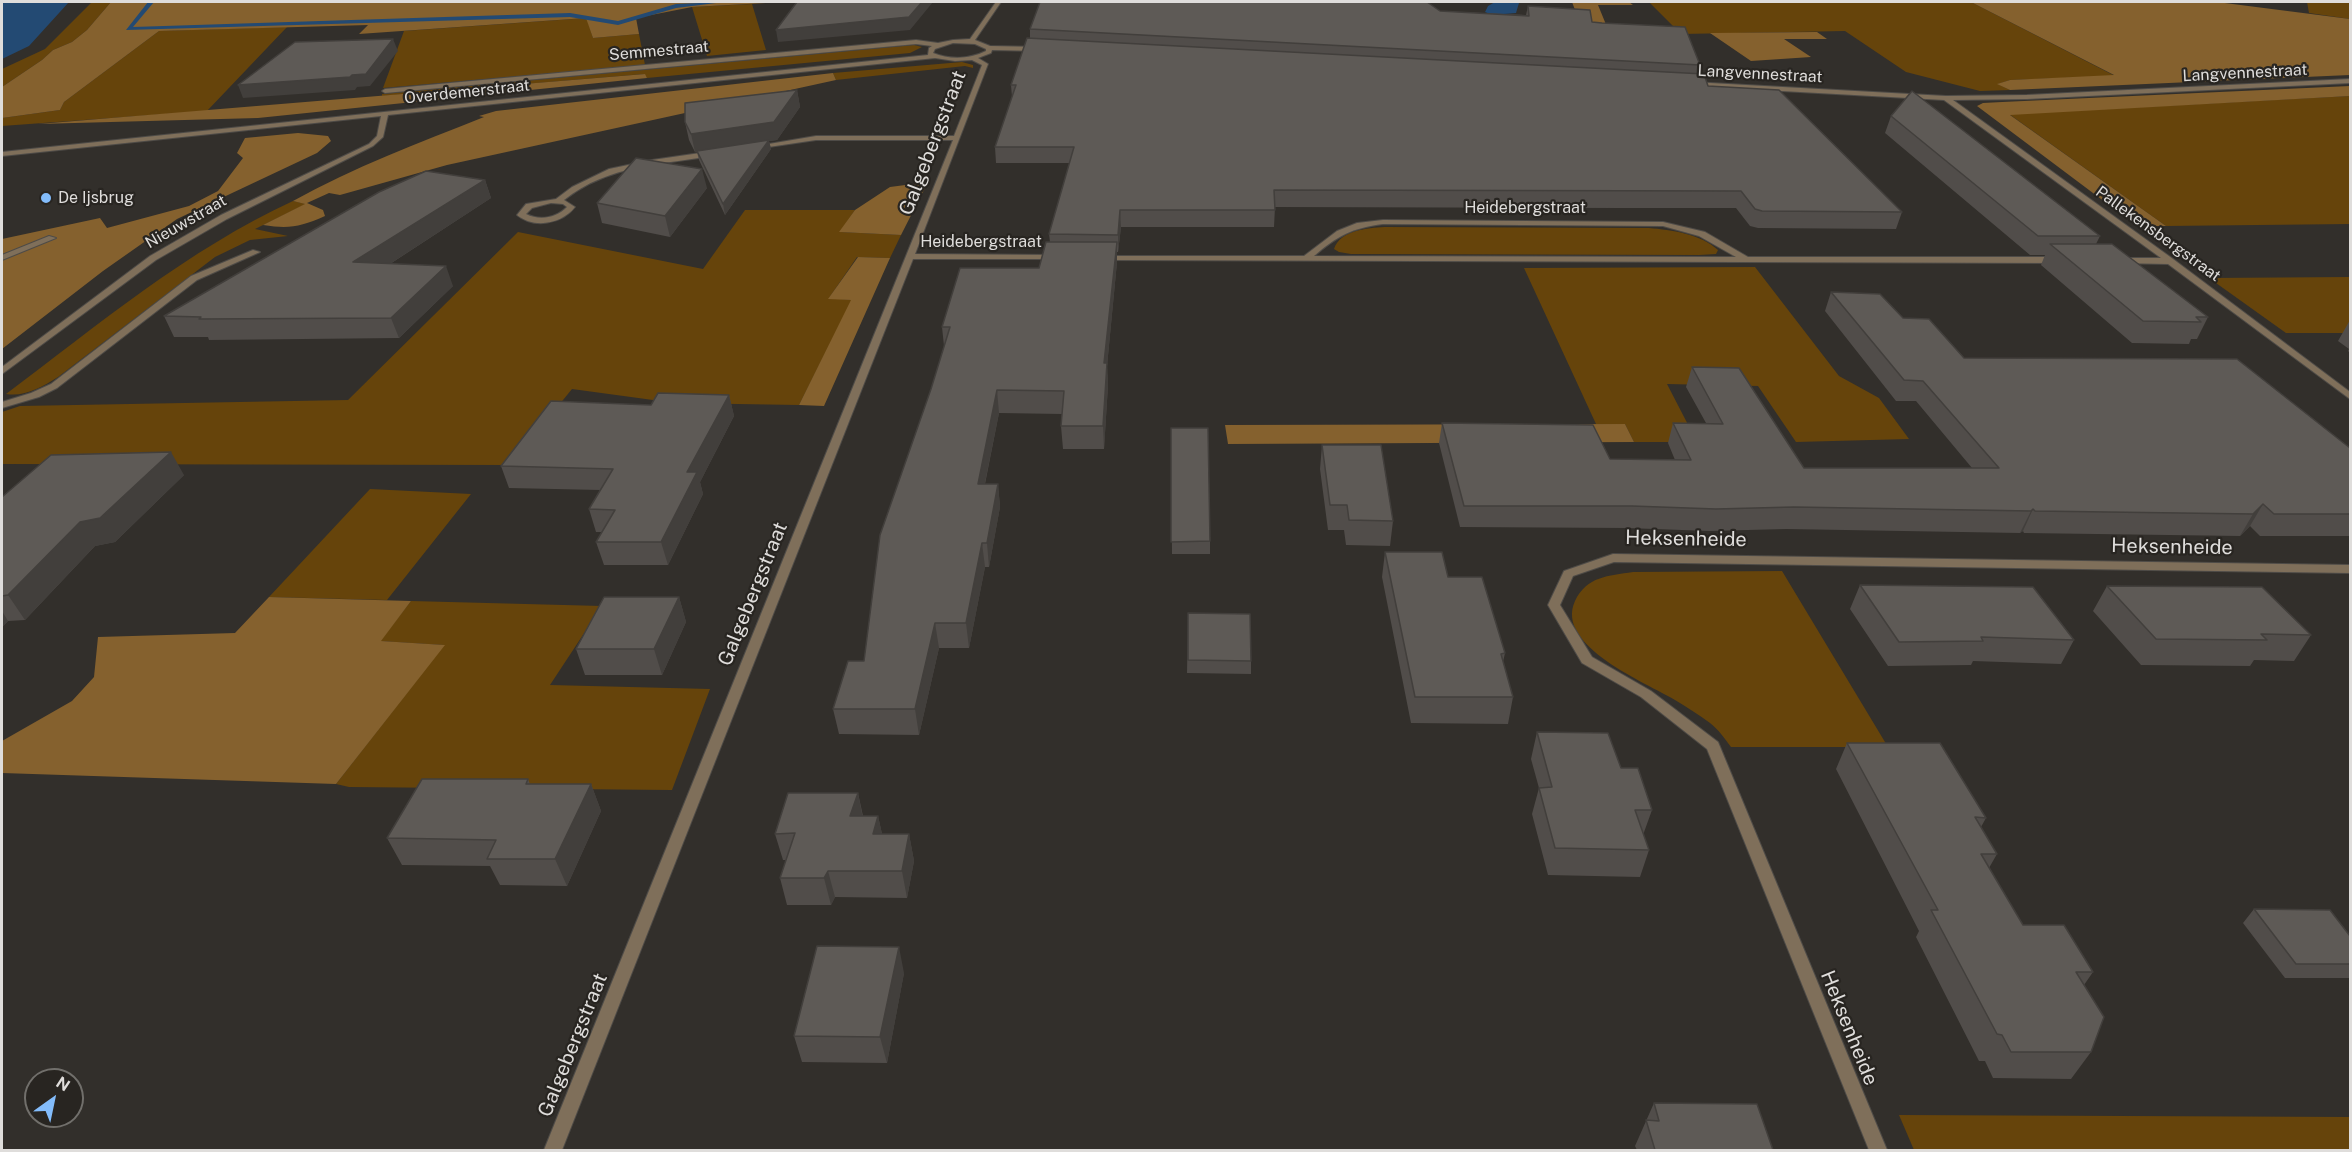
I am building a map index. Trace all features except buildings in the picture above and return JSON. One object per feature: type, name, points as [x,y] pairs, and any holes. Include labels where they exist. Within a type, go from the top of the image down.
[{"type":"street","points":[[998,2],[971,42],[989,48],[1044,49]]},
{"type":"street","name":"Semmestraat","points":[[385,91],[916,42],[937,45],[971,42]]},
{"type":"street","points":[[934,56],[930,51],[937,45]]},
{"type":"street","points":[[973,58],[989,52],[989,48]]},
{"type":"street","name":"Overdemerstraat","points":[[2,154],[934,56],[952,59],[973,58]]},
{"type":"street","name":"Galgebergstraat","points":[[553,1150],[957,138],[985,64],[973,58]]},
{"type":"street","name":"Langvennestraat","points":[[1685,84],[1946,98],[2027,97],[2350,81]]},
{"type":"street","name":"Pallekensbergstraat","points":[[1946,98],[2350,396]]},
{"type":"street","name":"Nieuwstraat","points":[[2,371],[153,258],[224,217],[371,145],[380,136],[385,114]]},
{"type":"street","points":[[746,148],[816,138],[957,138]]},
{"type":"street","points":[[558,201],[570,204],[570,210],[560,216],[542,220],[528,219],[521,215],[529,206],[558,201],[570,190],[612,170],[722,152]]},
{"type":"street","name":"Heidebergstraat","points":[[1305,259],[1348,227],[1395,222],[1663,224],[1702,234],[1727,246],[1747,260]]},
{"type":"street","points":[[2,258],[52,238]]},
{"type":"street","points":[[2,405],[54,387],[194,278],[256,252]]},
{"type":"street","name":"Heidebergstraat","points":[[909,256],[1072,257]]},
{"type":"street","points":[[1096,258],[2064,261]]},
{"type":"street","points":[[2111,261],[2170,261]]},
{"type":"street","name":"Heksenheide","points":[[1878,1150],[1713,746],[1646,694],[1587,660],[1554,605],[1568,574],[1613,558],[2350,569]]},
{"type":"shaded area","points":[[92,2],[111,2],[87,30],[72,42],[53,50],[2,87],[2,69],[45,49]]},
{"type":"shaded area","points":[[111,2],[784,2],[692,7],[636,18],[639,34],[593,38],[586,18],[359,34],[368,25],[159,31],[64,102],[60,110],[2,118],[2,87],[53,50],[72,42],[87,30]]},
{"type":"shaded area","points":[[1572,2],[1629,2],[1633,5],[1598,5],[1614,44],[1577,15]]},
{"type":"shaded area","points":[[1649,2],[1971,2],[2115,76],[2010,80],[1998,84],[2010,90],[1980,91],[1906,72],[1845,31],[1681,34]]},
{"type":"shaded area","points":[[1971,2],[2217,2],[2350,19],[2350,75],[2010,90],[1997,84],[2010,80],[2114,75]]},
{"type":"shaded area","points":[[2307,2],[2350,2],[2350,19],[2309,13]]},
{"type":"shaded area","points":[[752,4],[766,50],[707,56],[692,7]]},
{"type":"shaded area","points":[[587,18],[593,38],[639,34],[645,65],[383,88],[404,31]]},
{"type":"shaded area","points":[[287,27],[207,111],[2,126],[2,118],[60,110],[64,102],[159,31]]},
{"type":"shaded area","points":[[1817,32],[1827,39],[1784,39],[1811,57],[1751,61],[1710,33]]},
{"type":"shaded area","points":[[914,45],[922,47],[910,53],[647,78],[644,74],[382,96],[382,94]]},
{"type":"shaded area","points":[[962,62],[973,65],[973,68],[965,66],[836,80],[833,73]]},
{"type":"shaded area","points":[[833,73],[836,80],[447,165],[340,195],[329,193],[307,203],[323,210],[325,216],[294,226],[263,225],[305,204],[293,201],[339,177],[484,117],[479,116],[496,111]]},
{"type":"shaded area","points":[[645,74],[647,78],[258,118],[38,124]]},
{"type":"shaded area","points":[[2350,86],[2350,96],[2010,115],[2166,226],[2137,226],[1977,106],[1983,103]]},
{"type":"shaded area","points":[[2350,96],[2350,224],[2166,226],[2009,114]]},
{"type":"shaded area","points":[[298,133],[328,136],[331,141],[317,153],[177,219],[103,271],[2,349],[2,239],[100,218],[107,228],[189,206],[218,191],[243,158],[237,153],[245,138]]},
{"type":"shaded area","points":[[928,182],[901,235],[839,232],[855,210],[890,187]]},
{"type":"shaded area","points":[[293,201],[306,204],[255,229],[288,236],[250,240],[215,257],[58,377],[27,393],[6,394],[180,265],[216,242]]},
{"type":"shaded area","points":[[745,210],[855,210],[840,232],[901,235],[890,258],[857,257],[829,298],[852,300],[799,405],[675,403],[572,389],[510,465],[2,464],[2,412],[20,406],[348,400],[518,232],[703,269]]},
{"type":"shaded area","points":[[1384,227],[1649,228],[1694,237],[1718,250],[1716,254],[1699,255],[1351,254],[1334,249],[1337,243],[1348,234],[1363,229]]},
{"type":"shaded area","points":[[858,257],[890,258],[824,406],[799,405],[851,300],[828,299]]},
{"type":"shaded area","points":[[1755,267],[1839,376],[1879,398],[1909,439],[1796,442],[1758,386],[1667,384],[1697,442],[1634,442],[1625,424],[1596,424],[1524,268]]},
{"type":"shaded area","points":[[2350,277],[2350,333],[2286,333],[2209,278]]},
{"type":"shaded area","points":[[1625,424],[1634,442],[1228,444],[1225,425]]},
{"type":"shaded area","points":[[370,489],[471,494],[387,600],[269,597]]},
{"type":"shaded area","points":[[1782,571],[1888,747],[1731,747],[1719,731],[1706,720],[1626,673],[1590,648],[1578,633],[1572,617],[1575,601],[1580,593],[1592,582],[1607,576],[1633,572]]},
{"type":"shaded area","points":[[269,597],[411,601],[381,641],[445,645],[336,784],[2,773],[2,741],[72,701],[94,677],[98,637],[235,633]]},
{"type":"shaded area","points":[[411,601],[602,606],[550,685],[710,689],[672,790],[349,787],[336,784],[444,645],[380,641]]},
{"type":"shaded area","points":[[1899,1115],[2350,1117],[2350,1150],[1914,1150]]},
{"type":"water","points":[[2,2],[69,2],[29,46],[2,59]]},
{"type":"water","points":[[1495,2],[1519,3],[1516,13],[1492,15],[1485,12],[1488,6]]},
{"type":"waterway","points":[[151,2],[128,29],[570,15],[618,23],[676,6],[721,2]]},
{"type":"place","name":"De Ijsbrug","points":[[46,198]]}]
